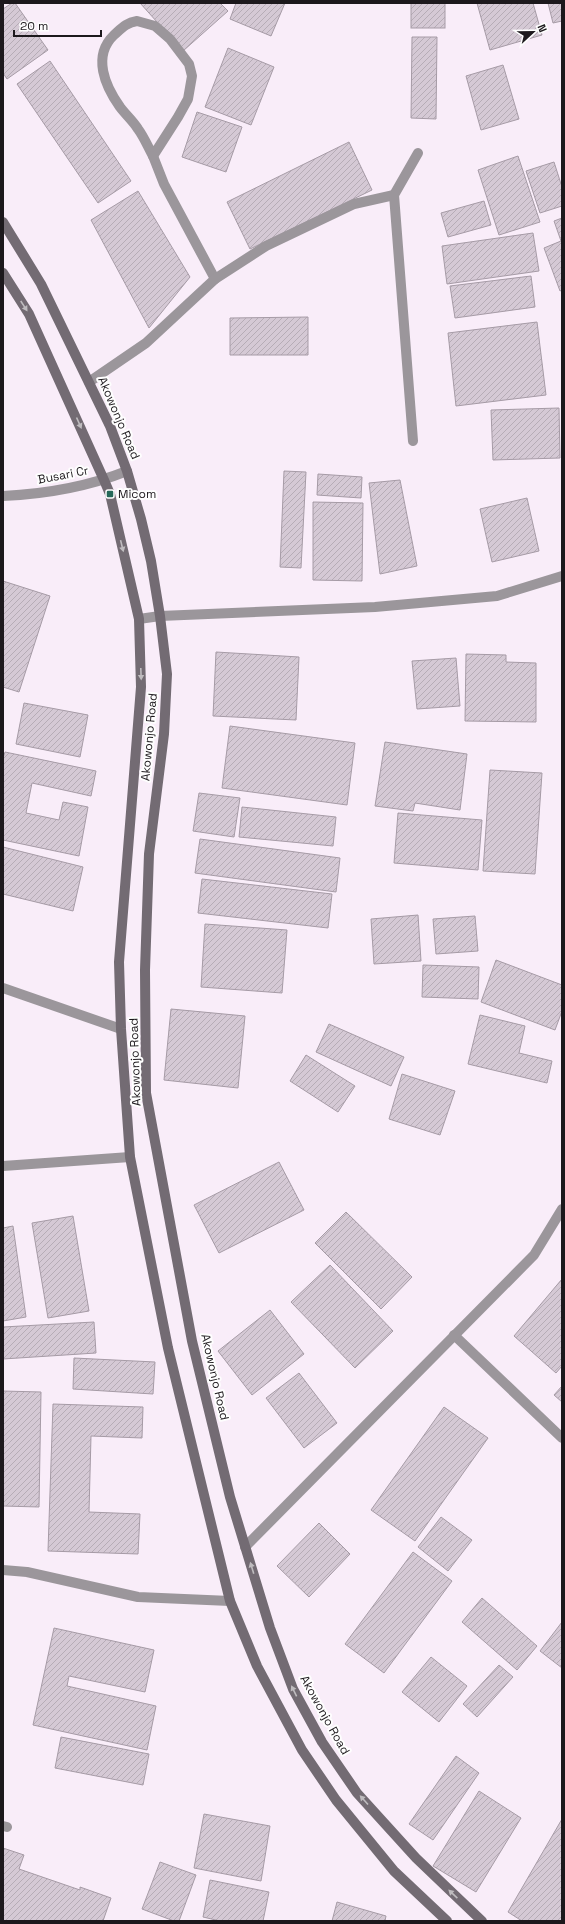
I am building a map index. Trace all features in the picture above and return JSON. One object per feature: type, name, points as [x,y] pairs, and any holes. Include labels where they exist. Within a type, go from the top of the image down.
[{"type":"main road","name":"Akowonjo Road","points":[[3,222],[41,284],[90,382],[110,426],[127,471],[151,561],[160,616],[167,674],[164,734],[149,854],[145,970],[146,1093],[192,1341],[230,1497],[270,1628],[293,1689],[322,1742],[363,1799],[416,1858],[482,1921]]},
{"type":"main road","name":"Akowonjo Road","points":[[3,273],[29,314],[104,480],[111,502],[138,618],[141,687],[119,962],[121,1029],[130,1157],[168,1348],[230,1601],[257,1666],[302,1750],[336,1800],[394,1870],[447,1921]]},
{"type":"street","points":[[153,156],[188,99],[192,76],[190,64],[170,39],[155,26],[137,21],[126,24],[110,39],[102,55],[102,68],[106,82],[120,107],[138,128],[153,156],[164,184],[215,279]]},
{"type":"street","points":[[413,441],[394,195],[418,153]]},
{"type":"street","points":[[90,382],[146,343],[215,279],[266,246],[354,204],[394,195]]},
{"type":"street","name":"Busari Cr","points":[[3,496],[43,494],[104,480],[127,471]]},
{"type":"street","points":[[138,618],[375,607],[498,596],[562,576]]},
{"type":"street","points":[[3,988],[121,1029]]},
{"type":"street","points":[[3,1166],[130,1157]]},
{"type":"street","points":[[245,1547],[534,1255],[562,1210]]},
{"type":"street","points":[[454,1335],[562,1438]]},
{"type":"street","points":[[3,1570],[27,1572],[138,1597],[230,1601]]},
{"type":"building","points":[[12,3],[15,3],[48,50],[7,79],[3,73],[3,9]]},
{"type":"building","points":[[140,3],[220,3],[228,11],[183,51]]},
{"type":"building","points":[[236,3],[285,3],[271,36],[230,19]]},
{"type":"building","points":[[411,3],[445,3],[445,28],[411,28]]},
{"type":"building","points":[[477,3],[533,3],[542,35],[490,50]]},
{"type":"building","points":[[548,3],[562,3],[562,21],[553,23]]},
{"type":"building","points":[[412,37],[437,37],[436,119],[411,118]]},
{"type":"building","points":[[228,48],[274,67],[251,125],[205,107]]},
{"type":"building","points":[[50,61],[131,181],[98,203],[17,84]]},
{"type":"building","points":[[503,65],[519,119],[481,130],[466,76]]},
{"type":"building","points":[[197,112],[242,127],[226,172],[182,157]]},
{"type":"building","points":[[349,142],[372,190],[250,249],[227,202]]},
{"type":"building","points":[[518,156],[540,222],[499,235],[478,170]]},
{"type":"building","points":[[554,162],[562,187],[562,206],[540,213],[526,171]]},
{"type":"building","points":[[138,191],[190,277],[149,328],[91,220]]},
{"type":"building","points":[[484,201],[491,225],[448,237],[441,213]]},
{"type":"building","points":[[562,218],[562,290],[560,291],[544,248],[561,241],[554,221]]},
{"type":"building","points":[[533,233],[539,271],[447,284],[442,246]]},
{"type":"building","points":[[531,276],[535,307],[455,318],[450,286]]},
{"type":"building","points":[[308,317],[308,355],[230,355],[230,318]]},
{"type":"building","points":[[537,322],[546,395],[456,406],[448,333]]},
{"type":"building","points":[[559,408],[560,458],[493,460],[491,410]]},
{"type":"building","points":[[284,471],[306,472],[301,568],[280,567]]},
{"type":"building","points":[[318,474],[362,477],[361,498],[317,495]]},
{"type":"building","points":[[400,480],[417,566],[380,574],[369,483]]},
{"type":"building","points":[[527,498],[539,551],[492,562],[480,509]]},
{"type":"building","points":[[313,502],[363,503],[362,581],[313,580]]},
{"type":"building","points":[[3,581],[50,596],[19,692],[3,687]]},
{"type":"building","points":[[216,652],[299,657],[296,720],[213,716]]},
{"type":"building","points":[[466,654],[506,655],[506,662],[536,663],[536,722],[465,721]]},
{"type":"building","points":[[456,658],[460,706],[417,709],[412,661]]},
{"type":"building","points":[[24,703],[88,715],[80,757],[16,744]]},
{"type":"building","points":[[230,726],[355,743],[347,805],[222,788]]},
{"type":"building","points":[[385,742],[467,754],[460,810],[415,803],[413,811],[375,806]]},
{"type":"building","points":[[5,752],[96,771],[91,796],[32,783],[26,813],[59,820],[63,802],[88,807],[79,856],[3,840],[3,758]]},
{"type":"building","points":[[490,770],[542,773],[535,874],[483,871]]},
{"type":"building","points":[[199,793],[240,798],[234,837],[193,831]]},
{"type":"building","points":[[242,807],[336,817],[333,846],[239,837]]},
{"type":"building","points":[[398,813],[482,820],[478,870],[394,863]]},
{"type":"building","points":[[200,839],[340,858],[336,892],[195,873]]},
{"type":"building","points":[[3,847],[83,867],[73,911],[3,894]]},
{"type":"building","points":[[202,879],[332,894],[328,928],[198,913]]},
{"type":"building","points":[[418,915],[421,961],[374,964],[371,919]]},
{"type":"building","points":[[475,916],[478,951],[436,954],[433,919]]},
{"type":"building","points":[[205,924],[287,930],[282,993],[201,987]]},
{"type":"building","points":[[496,960],[562,985],[562,1011],[555,1030],[481,1002]]},
{"type":"building","points":[[423,965],[479,967],[478,999],[422,997]]},
{"type":"building","points":[[171,1009],[245,1016],[238,1088],[164,1080]]},
{"type":"building","points":[[480,1015],[525,1026],[519,1053],[552,1061],[547,1083],[468,1064]]},
{"type":"building","points":[[329,1024],[404,1057],[391,1086],[316,1052]]},
{"type":"building","points":[[306,1055],[355,1086],[338,1112],[290,1081]]},
{"type":"building","points":[[402,1074],[455,1091],[440,1135],[389,1119]]},
{"type":"building","points":[[279,1162],[304,1210],[219,1253],[194,1205]]},
{"type":"building","points":[[346,1212],[412,1277],[381,1309],[315,1243]]},
{"type":"building","points":[[73,1216],[89,1311],[48,1318],[32,1223]]},
{"type":"building","points":[[13,1226],[26,1317],[3,1321],[3,1228]]},
{"type":"building","points":[[330,1265],[393,1331],[355,1368],[291,1302]]},
{"type":"building","points":[[562,1279],[562,1366],[556,1373],[514,1336]]},
{"type":"building","points":[[270,1310],[304,1354],[252,1395],[218,1351]]},
{"type":"building","points":[[94,1322],[96,1353],[3,1359],[3,1327]]},
{"type":"building","points":[[74,1358],[155,1362],[153,1394],[73,1389]]},
{"type":"building","points":[[299,1373],[337,1423],[304,1448],[266,1398]]},
{"type":"building","points":[[562,1386],[562,1402],[554,1395]]},
{"type":"building","points":[[3,1391],[41,1392],[39,1507],[3,1506]]},
{"type":"building","points":[[53,1404],[143,1407],[142,1438],[91,1436],[89,1512],[140,1514],[138,1554],[48,1551]]},
{"type":"building","points":[[444,1407],[488,1438],[415,1541],[371,1510]]},
{"type":"building","points":[[441,1517],[472,1540],[448,1571],[418,1547]]},
{"type":"building","points":[[319,1523],[350,1554],[309,1597],[277,1566]]},
{"type":"building","points":[[413,1552],[452,1581],[384,1673],[345,1644]]},
{"type":"building","points":[[482,1598],[537,1646],[517,1670],[462,1622]]},
{"type":"building","points":[[562,1622],[562,1668],[540,1651]]},
{"type":"building","points":[[54,1628],[154,1650],[145,1692],[69,1676],[67,1686],[156,1706],[147,1750],[33,1725]]},
{"type":"building","points":[[431,1657],[467,1686],[439,1722],[402,1692]]},
{"type":"building","points":[[499,1665],[513,1677],[477,1717],[463,1704]]},
{"type":"building","points":[[61,1737],[149,1754],[143,1785],[55,1768]]},
{"type":"building","points":[[456,1756],[479,1773],[433,1840],[409,1824]]},
{"type":"building","points":[[479,1791],[521,1818],[476,1892],[433,1866]]},
{"type":"building","points":[[204,1814],[270,1826],[261,1881],[194,1868]]},
{"type":"building","points":[[562,1819],[562,1921],[522,1921],[508,1912]]},
{"type":"building","points":[[3,1848],[24,1855],[19,1869],[80,1890],[80,1887],[111,1898],[103,1921],[3,1921]]},
{"type":"building","points":[[160,1862],[196,1875],[179,1921],[174,1921],[142,1909]]},
{"type":"building","points":[[210,1880],[269,1892],[263,1921],[220,1921],[203,1917]]},
{"type":"building","points":[[337,1902],[386,1916],[385,1921],[332,1921]]},
{"type":"place","name":"Micom","points":[[110,494]]}]
